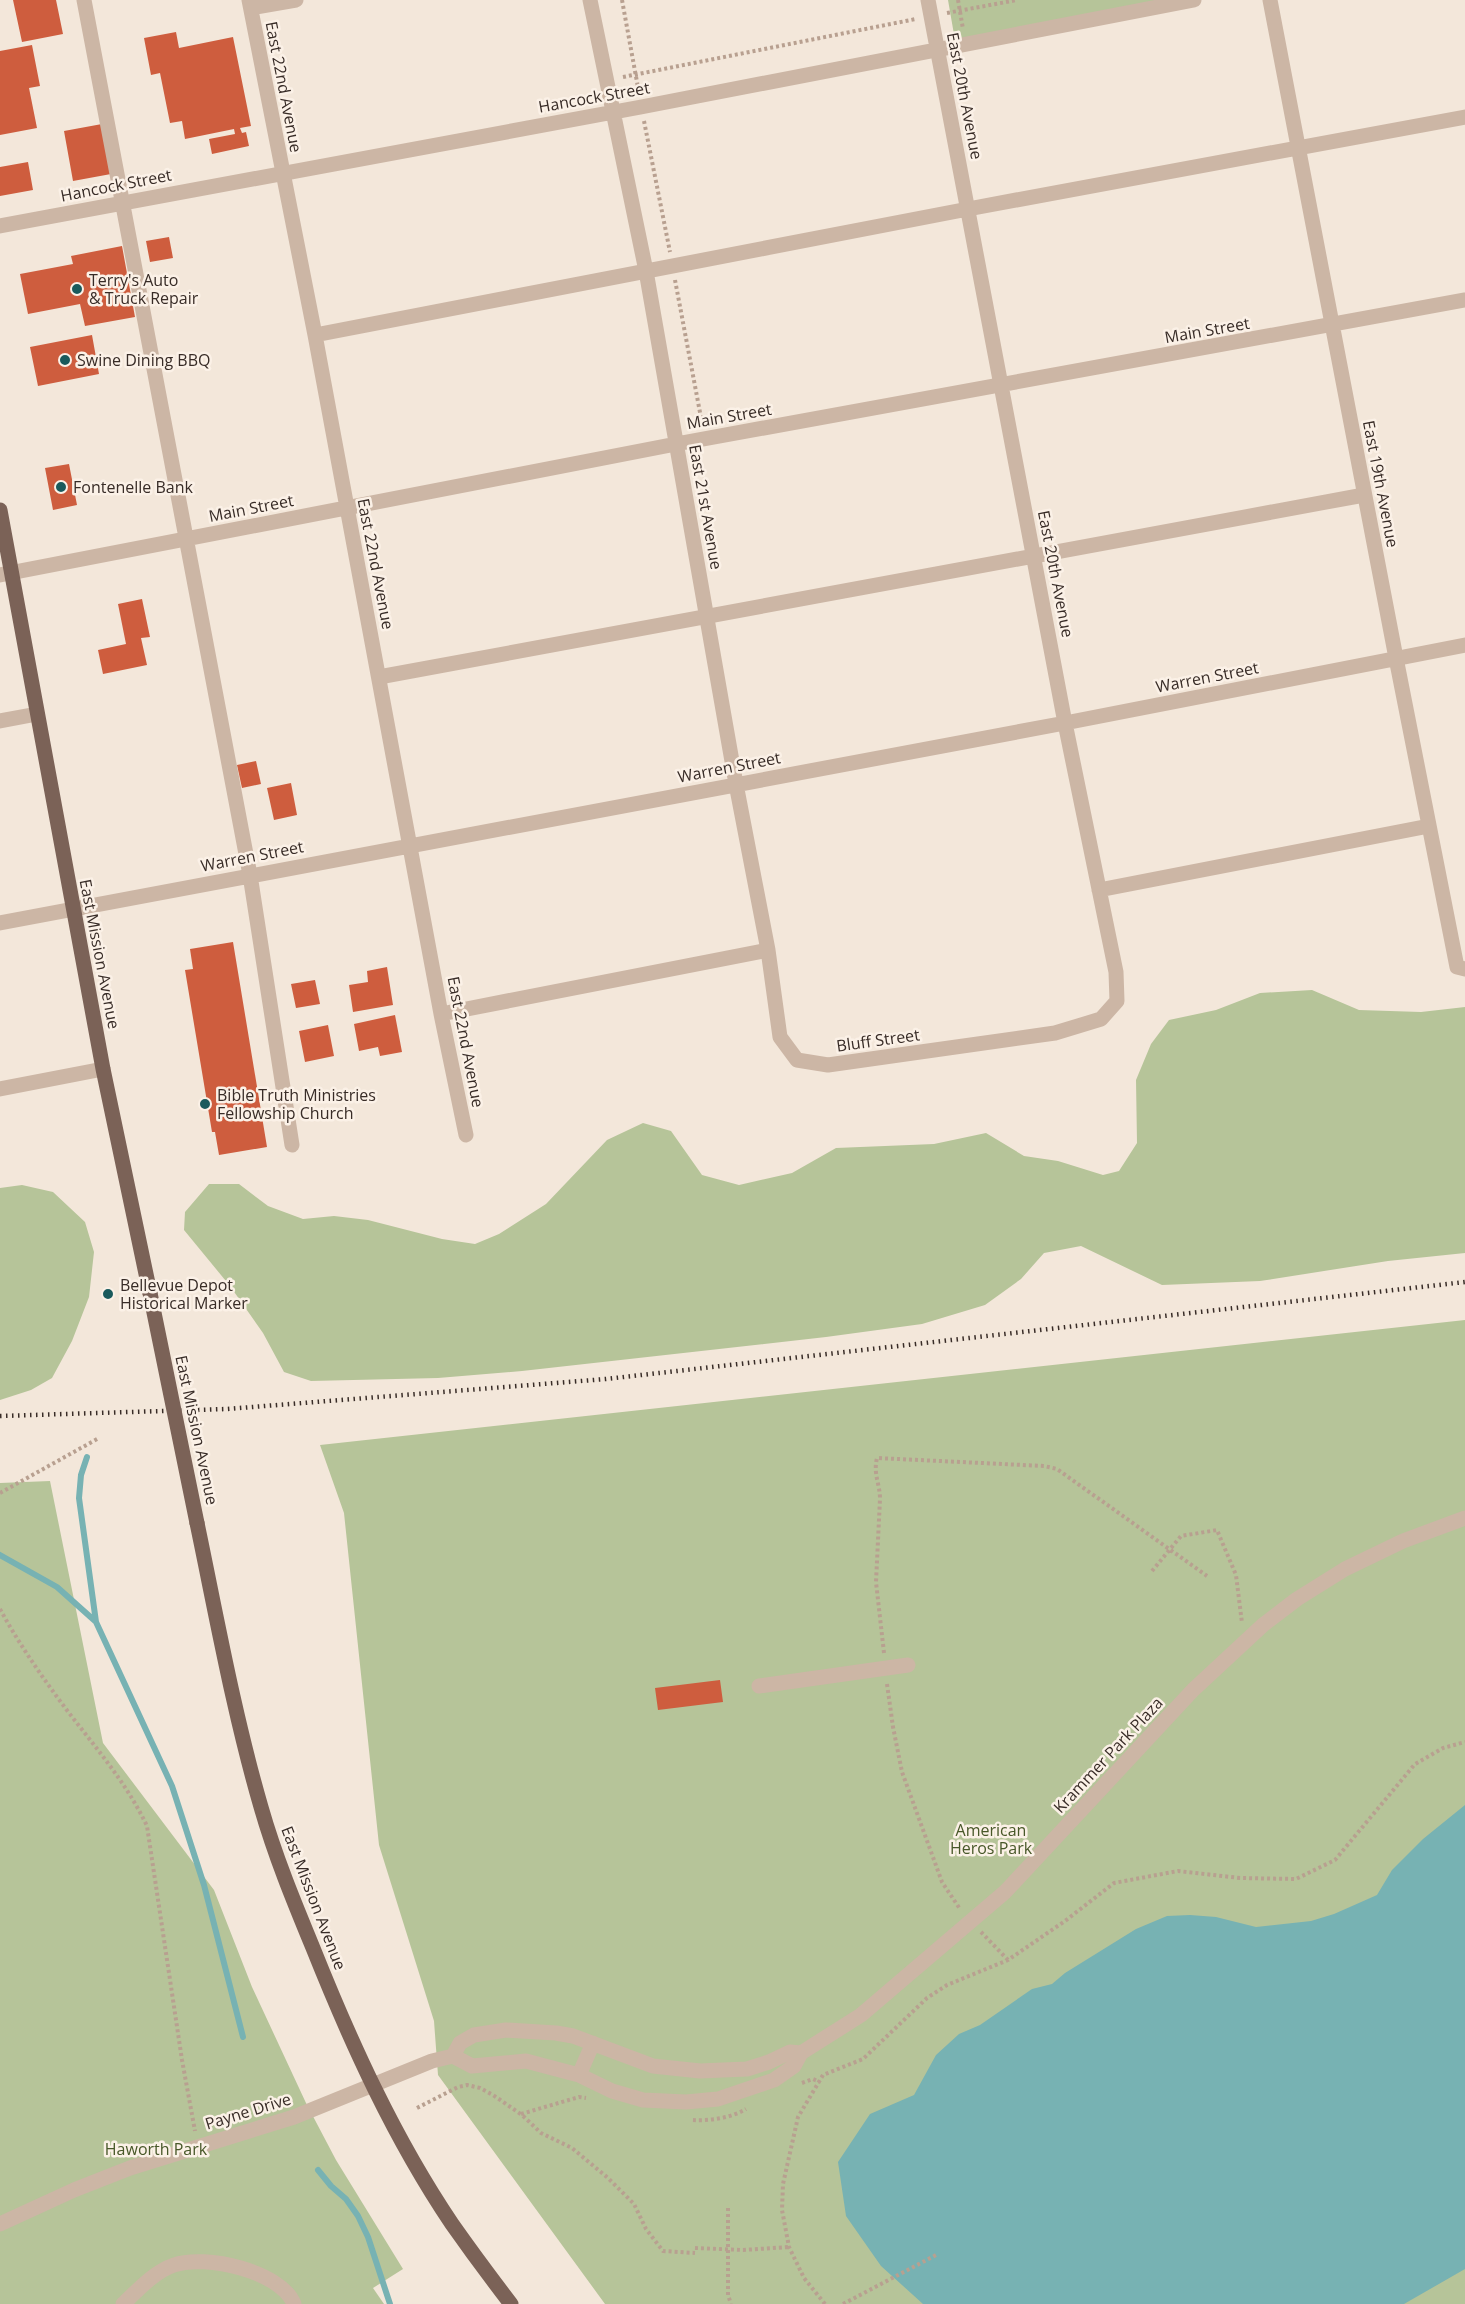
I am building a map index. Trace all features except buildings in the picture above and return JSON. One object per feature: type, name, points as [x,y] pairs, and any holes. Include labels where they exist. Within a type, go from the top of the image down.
[{"type":"main road","name":"East Mission Avenue","points":[[0,510],[6,573],[37,714],[103,1069],[227,1670],[261,1809],[286,1883],[341,2020],[373,2086],[414,2162],[451,2222],[511,2304]]},
{"type":"street","points":[[84,0],[184,539],[250,875],[292,1145]]},
{"type":"street","points":[[250,4],[296,0]]},
{"type":"street","name":"East 21st Avenue","points":[[590,0],[646,271],[736,784],[768,950]]},
{"type":"street","name":"East 20th Avenue","points":[[928,0],[1065,723],[1116,972],[1117,1001],[1101,1019],[1064,1030],[972,1045]]},
{"type":"street","name":"Hancock Street","points":[[0,226],[641,107],[1194,0]]},
{"type":"street","name":"East 19th Avenue","points":[[1270,0],[1457,967],[1465,969]]},
{"type":"street","name":"East 22nd Avenue","points":[[250,4],[315,335],[441,1014],[466,1135]]},
{"type":"street","points":[[315,335],[969,209],[1465,117]]},
{"type":"street","name":"Main Street","points":[[6,573],[705,438],[1332,326],[1465,300]]},
{"type":"street","points":[[379,678],[1364,495]]},
{"type":"street","name":"Warren Street","points":[[0,923],[1065,723],[1465,645]]},
{"type":"street","points":[[0,721],[37,714]]},
{"type":"street","points":[[1100,890],[1429,826]]},
{"type":"street","points":[[441,1014],[768,950]]},
{"type":"street","name":"Bluff Street","points":[[768,950],[780,1037],[797,1060],[828,1065],[972,1045]]},
{"type":"street","points":[[0,1089],[103,1069]]},
{"type":"street","name":"Krammer Park Plaza","points":[[373,2086],[432,2061],[453,2056],[472,2066],[526,2061],[579,2075],[612,2091],[643,2100],[686,2102],[718,2098],[774,2080],[794,2066],[801,2053],[861,2014],[1005,1892],[1193,1690],[1252,1634],[1297,1599],[1345,1569],[1403,1541],[1465,1518]]},
{"type":"street","points":[[759,1686],[908,1665]]},
{"type":"street","name":"Krammer Park Plaza","points":[[453,2056],[460,2043],[474,2035],[506,2030],[556,2033],[593,2043],[653,2066],[700,2071],[747,2069],[790,2052],[801,2053]]},
{"type":"street","points":[[579,2075],[593,2043]]},
{"type":"street","name":"Payne Drive","points":[[0,2224],[74,2190],[130,2168],[294,2116],[373,2086]]},
{"type":"street","points":[[123,2304],[154,2275],[175,2264],[195,2261],[252,2271],[276,2282],[294,2304]]},
{"type":"path","points":[[622,0],[705,438]]},
{"type":"path","points":[[958,0],[960,11]]},
{"type":"path","points":[[607,81],[1017,0]]},
{"type":"path","points":[[0,1493],[99,1438]]},
{"type":"path","points":[[1008,1960],[971,1922],[942,1882],[902,1772],[893,1727],[876,1582],[880,1499],[880,1488],[875,1477],[877,1458],[1044,1466],[1056,1469],[1207,1576]]},
{"type":"path","points":[[1152,1571],[1181,1536],[1217,1530],[1236,1575],[1242,1624],[1252,1634]]},
{"type":"path","points":[[0,1609],[14,1636],[135,1800],[147,1826],[182,2060],[198,2146]]},
{"type":"path","points":[[825,2304],[804,2278],[789,2247],[783,2210],[783,2184],[798,2117],[823,2076],[863,2059],[927,1998],[947,1985],[1008,1960],[1065,1921],[1114,1883],[1178,1871],[1240,1878],[1296,1880],[1335,1860],[1415,1764],[1443,1748],[1465,1742]]},
{"type":"path","points":[[417,2108],[458,2087],[467,2085],[480,2088],[522,2115],[542,2133],[581,2154],[608,2178],[634,2204],[646,2229],[663,2251],[789,2247]]},
{"type":"path","points":[[728,2208],[728,2295],[731,2304]]},
{"type":"path","points":[[843,2304],[938,2254]]},
{"type":"green space","points":[[948,0],[1194,0],[956,46]]},
{"type":"green space","points":[[1312,990],[1359,1010],[1421,1012],[1465,1007],[1465,1253],[1388,1261],[1260,1281],[1162,1285],[1081,1246],[1044,1253],[1021,1279],[985,1305],[922,1324],[522,1371],[438,1378],[311,1381],[284,1372],[263,1333],[230,1286],[184,1230],[185,1212],[209,1184],[239,1184],[268,1206],[303,1219],[334,1216],[368,1220],[442,1239],[475,1244],[499,1234],[546,1204],[607,1140],[643,1123],[671,1131],[702,1175],[739,1185],[792,1173],[836,1148],[934,1144],[986,1133],[1024,1156],[1058,1161],[1103,1175],[1119,1171],[1137,1143],[1136,1080],[1151,1044],[1169,1020],[1216,1010],[1260,993]]},
{"type":"green space","points":[[22,1185],[53,1192],[85,1222],[94,1252],[89,1297],[72,1341],[52,1378],[31,1390],[0,1400],[0,1188]]},
{"type":"green space","name":"American Heros Park","points":[[1465,1320],[1465,2304],[605,2304],[438,2075],[434,2021],[379,1845],[344,1513],[320,1445]]},
{"type":"green space","name":"Haworth Park","points":[[50,1481],[103,1743],[214,1890],[252,1987],[306,2103],[336,2160],[403,2269],[373,2288],[384,2304],[0,2304],[0,1483]]},
{"type":"water","points":[[1465,1805],[1465,2269],[1404,2304],[923,2304],[881,2266],[846,2216],[838,2162],[870,2114],[914,2095],[936,2055],[959,2034],[980,2025],[1032,1989],[1052,1984],[1065,1973],[1136,1929],[1167,1916],[1216,1917],[1256,1927],[1311,1921],[1334,1914],[1377,1895],[1392,1870],[1423,1839]]},
{"type":"waterway","points":[[87,1457],[81,1475],[79,1498],[96,1622],[172,1786],[204,1885],[243,2037]]},
{"type":"waterway","points":[[0,1555],[57,1587],[95,1621]]},
{"type":"waterway","points":[[318,2170],[346,2199],[358,2216],[368,2237],[390,2304]]},
{"type":"railway","points":[[0,1416],[227,1409],[606,1379],[1465,1282]]},
{"type":"place","name":"Terry's Auto & Truck Repair","points":[[77,289]]},
{"type":"place","name":"Swine Dining BBQ","points":[[65,360]]},
{"type":"place","name":"Fontenelle Bank","points":[[61,487]]},
{"type":"place","name":"Bible Truth Ministries Fellowship Church","points":[[205,1104]]},
{"type":"place","name":"Bellevue Depot Historical Marker","points":[[108,1294]]}]
